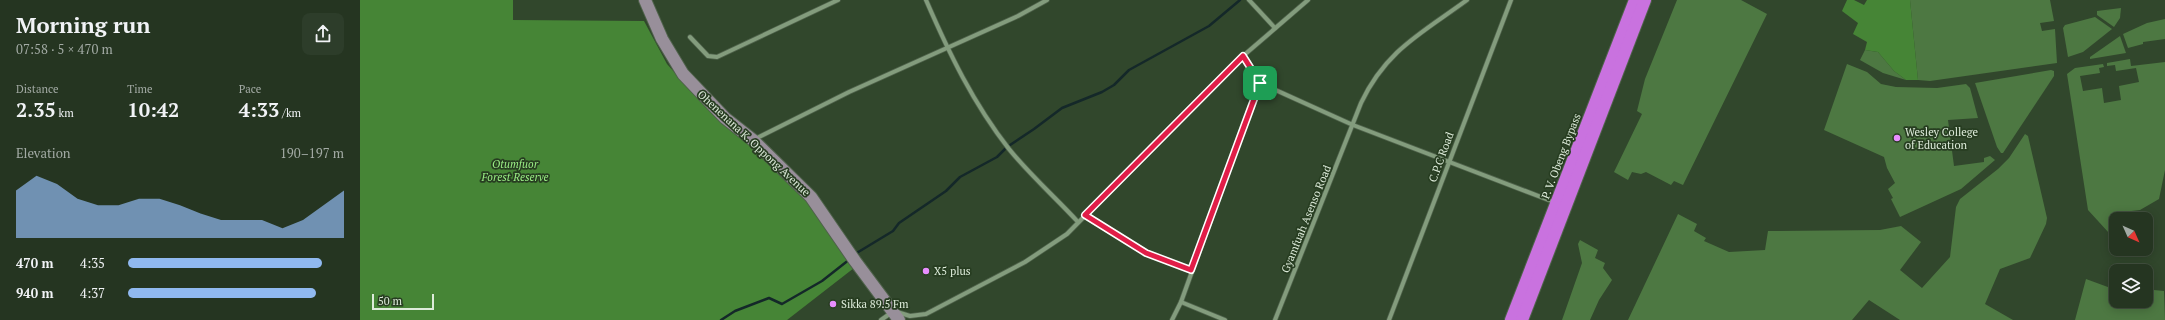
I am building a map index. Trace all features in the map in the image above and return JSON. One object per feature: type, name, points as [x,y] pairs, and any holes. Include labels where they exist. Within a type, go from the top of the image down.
[{"type":"highway","name":"P. V. Obeng Bypass","points":[[1522,320],[1561,205],[1635,0]]},
{"type":"highway","name":"P. V. Obeng Bypass","points":[[1511,320],[1561,205],[1645,0]]},
{"type":"street","name":"Ohenenana K. Oppong Avenue","points":[[645,0],[662,39],[683,74],[725,118],[753,140],[811,197],[896,316]]},
{"type":"street","points":[[690,37],[708,56],[718,57],[838,0]]},
{"type":"street","points":[[926,0],[946,49],[970,93],[1010,150],[1078,222]]},
{"type":"street","points":[[753,140],[849,92],[1024,14],[1047,0]]},
{"type":"street","points":[[1249,0],[1275,28]]},
{"type":"street","points":[[881,320],[896,316],[926,314],[1025,262],[1067,234],[1243,56],[1308,0]]},
{"type":"street","name":"Gyamfuah Asenso Road","points":[[1276,320],[1371,82],[1385,63],[1400,48],[1467,0]]},
{"type":"street","name":"C.P.C Road","points":[[1389,320],[1412,263],[1448,161],[1511,0]]},
{"type":"street","points":[[1243,56],[1260,83],[1353,125],[1561,205]]},
{"type":"street","points":[[1172,320],[1182,302],[1191,270],[1260,83]]},
{"type":"street","points":[[1085,215],[1146,253],[1191,270]]},
{"type":"street","points":[[1182,302],[1225,320]]},
{"type":"green space","name":"Otumfuor Forest Reserve","points":[[360,0],[513,0],[513,20],[644,21],[667,64],[691,91],[768,157],[805,197],[854,268],[787,320],[360,320]]},
{"type":"green space","points":[[1677,0],[1741,0],[1767,14],[1683,185],[1674,181],[1671,185],[1646,172],[1641,174],[1632,172],[1628,180],[1614,172],[1642,114],[1637,111],[1645,79]]},
{"type":"green space","points":[[1847,0],[1854,0],[1864,5],[1867,0],[1910,0],[1918,80],[1906,80],[1894,71],[1878,52],[1865,50],[1867,42],[1853,34],[1858,23],[1842,11]]},
{"type":"green space","points":[[1910,0],[2050,0],[2054,21],[2040,23],[2042,31],[2055,29],[2057,63],[1930,81],[1918,80]]},
{"type":"green space","points":[[2121,8],[2120,18],[2114,27],[2097,15],[2097,11]]},
{"type":"green space","points":[[2095,17],[2112,29],[2083,52],[2068,57],[2063,28],[2065,25]]},
{"type":"green space","points":[[2165,19],[2165,39],[2143,42],[2143,44],[2128,48],[2123,34],[2147,23]]},
{"type":"green space","points":[[2120,36],[2126,53],[2090,59],[2090,57]]},
{"type":"green space","points":[[1865,50],[1878,52],[1894,71],[1906,80],[1883,73],[1860,60]]},
{"type":"green space","points":[[2130,59],[2131,66],[2165,62],[2165,170],[2159,199],[2140,210],[2109,212],[2109,233],[2088,210],[2067,74],[2075,68],[2103,64],[2104,67],[2099,68],[2100,73],[2080,76],[2083,91],[2102,88],[2104,103],[2121,100],[2119,86],[2139,82],[2136,68],[2116,71],[2115,65],[2107,66],[2107,63]]},
{"type":"green space","points":[[1847,64],[1867,72],[1881,84],[1896,87],[1937,88],[1966,84],[1970,88],[1978,118],[1948,120],[1954,166],[1984,162],[1984,158],[1990,156],[1995,160],[1961,189],[1900,217],[1888,189],[1895,183],[1887,168],[1884,157],[1824,130]]},
{"type":"green space","points":[[2051,70],[2054,71],[2054,76],[2003,153],[2001,153],[1997,147],[1975,83]]},
{"type":"green space","points":[[2025,134],[2028,136],[2047,218],[2046,224],[2030,258],[2000,269],[1985,304],[2013,320],[1900,320],[1869,300],[1852,320],[1628,320],[1678,214],[1697,224],[1694,231],[1706,238],[1704,241],[1729,252],[1765,250],[1768,231],[1880,230],[1901,226],[1921,242],[1900,270],[1922,288],[1950,257],[1956,207],[1960,199],[1998,169],[2009,158]]},
{"type":"green space","points":[[1580,240],[1598,250],[1595,258],[1605,263],[1603,268],[1612,280],[1599,300],[1590,320],[1562,320],[1582,263],[1578,244]]},
{"type":"green space","points":[[2086,279],[2109,287],[2109,308],[2153,308],[2153,291],[2164,291],[2165,320],[2075,320]]},
{"type":"waterway","points":[[855,254],[893,231],[899,223],[946,191],[960,177],[997,157],[1007,147],[1062,108],[1102,92],[1114,85],[1129,70],[1209,26],[1240,0]]},
{"type":"waterway","points":[[721,320],[735,311],[769,298],[782,304],[822,281],[850,259]]},
{"type":"place","name":"Wesley College of Education","points":[[1897,138]]},
{"type":"place","name":"X5 plus","points":[[926,271]]},
{"type":"place","name":"Sikka 89.5 Fm","points":[[833,304]]},
{"type":"route","points":[[1243,56],[1260,83],[1191,270],[1146,253],[1085,215],[1243,56]]}]
